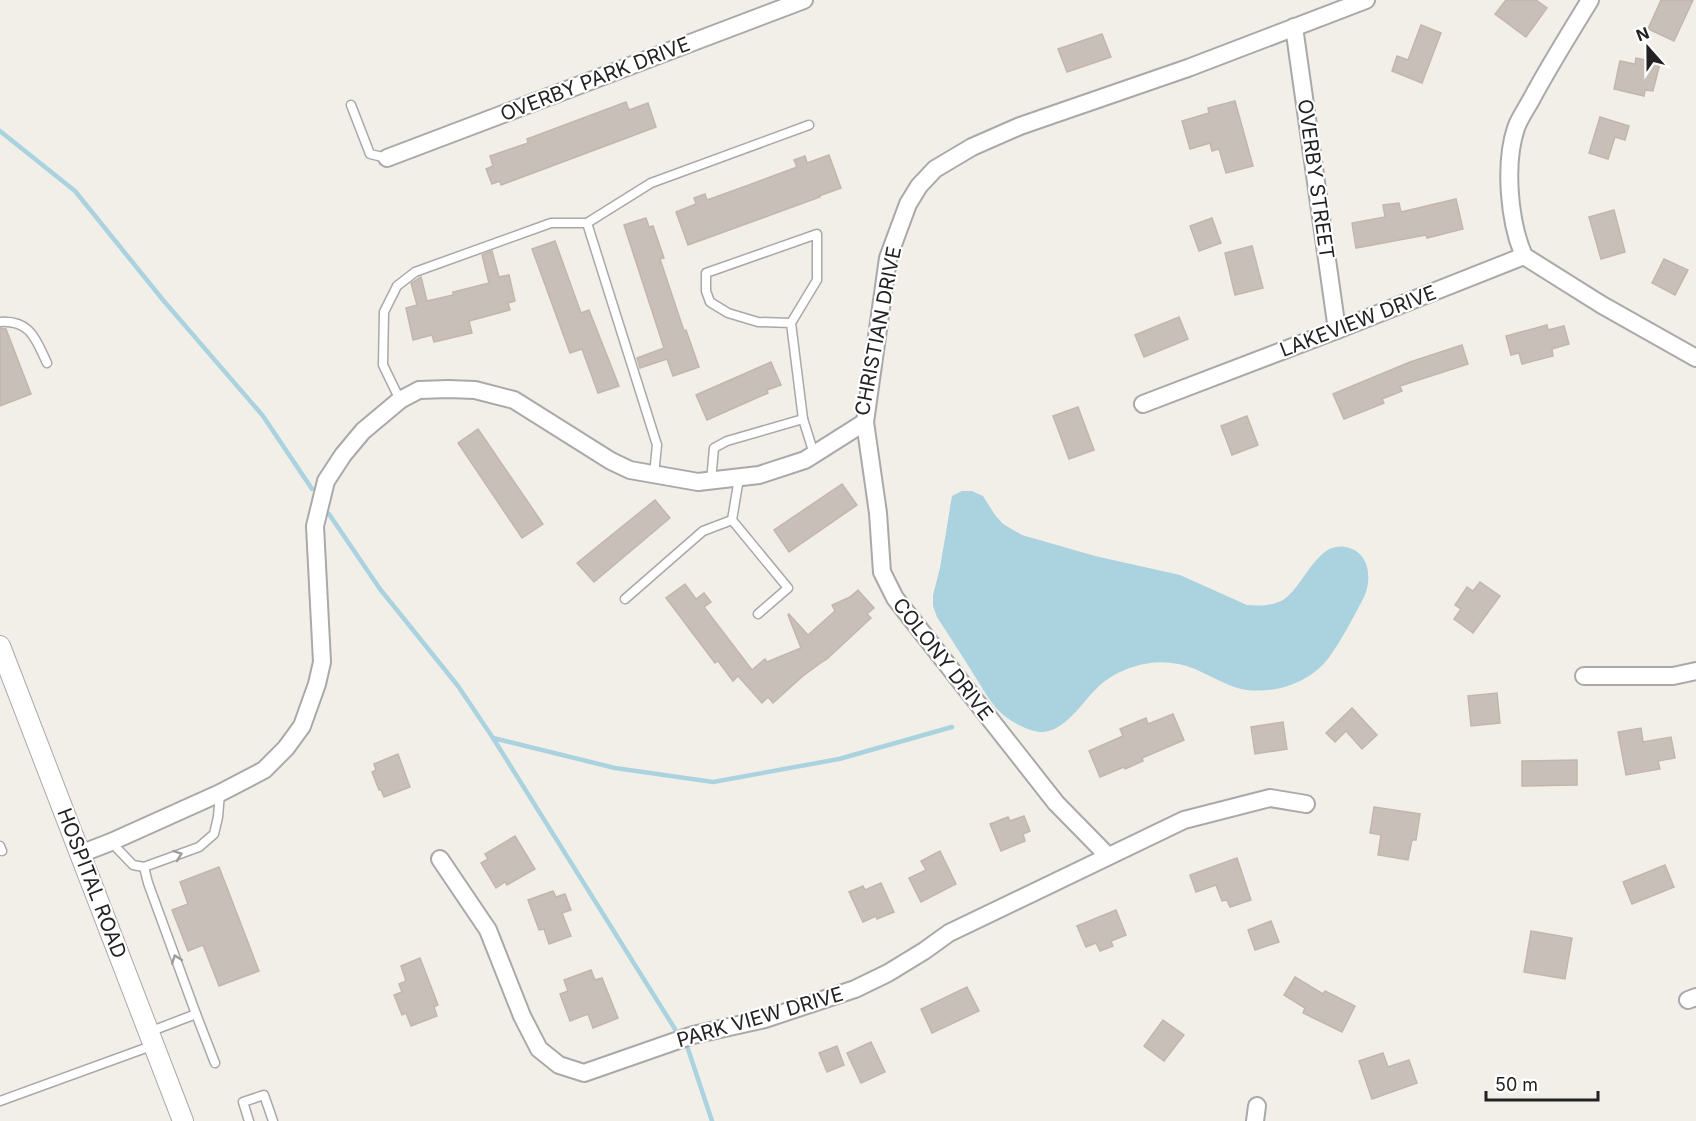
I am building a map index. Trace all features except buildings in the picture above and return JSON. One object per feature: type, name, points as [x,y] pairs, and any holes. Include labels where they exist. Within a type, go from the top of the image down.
[{"type":"street","name":"OVERBY PARK DRIVE","points":[[387,158],[804,0]]},
{"type":"street","name":"CHRISTIAN DRIVE","points":[[80,854],[220,793],[264,770],[286,748],[302,726],[322,662],[315,526],[326,481],[343,454],[363,431],[400,400],[419,390],[448,389],[475,390],[514,400],[611,461],[630,470],[698,482],[759,475],[805,460],[865,422],[888,258],[908,204],[919,186],[935,169],[972,147],[1020,126],[1188,68],[1366,0]]},
{"type":"street","points":[[1590,0],[1536,89],[1516,127],[1509,162],[1514,227],[1518,242],[1524,256],[1602,305],[1696,357]]},
{"type":"street","name":"OVERBY STREET","points":[[1294,27],[1337,330]]},
{"type":"street","name":"LAKEVIEW DRIVE","points":[[1143,404],[1524,256]]},
{"type":"street","name":"COLONY DRIVE","points":[[865,422],[878,513],[882,572],[895,598],[1056,803],[1108,856]]},
{"type":"street","name":"HOSPITAL ROAD","points":[[0,646],[183,1121]]},
{"type":"street","points":[[1584,676],[1673,676],[1696,671]]},
{"type":"street","name":"PARK VIEW DRIVE","points":[[440,860],[488,930],[522,1016],[539,1049],[559,1065],[584,1072],[693,1035],[765,1019],[855,989],[888,973],[949,933],[1184,820],[1270,798],[1306,804]]},
{"type":"lane","points":[[351,105],[370,154],[387,158]]},
{"type":"lane","points":[[400,400],[383,365],[384,312],[397,286],[415,272],[551,223],[587,223],[651,183],[809,125]]},
{"type":"lane","points":[[587,223],[657,445],[654,475]]},
{"type":"lane","points":[[791,323],[758,322],[728,313],[710,302],[706,291],[706,273],[817,234],[817,280],[791,323],[803,420],[814,454]]},
{"type":"lane","points":[[0,322],[9,321],[21,324],[29,330],[47,363]]},
{"type":"lane","points":[[711,481],[714,448],[727,441],[803,420]]},
{"type":"lane","points":[[739,478],[732,519],[788,588],[758,614]]},
{"type":"lane","points":[[625,598],[703,531],[732,519]]},
{"type":"lane","points":[[111,842],[133,865],[144,867],[199,848],[214,834],[220,793]]},
{"type":"lane","points":[[144,867],[215,1063]]},
{"type":"lane","points":[[0,1101],[152,1038],[196,1014]]},
{"type":"lane","points":[[249,1121],[243,1102],[264,1095],[273,1121]]},
{"type":"water","points":[[962,491],[972,491],[983,496],[1003,524],[1022,535],[1095,556],[1180,575],[1247,605],[1265,605],[1283,600],[1291,594],[1318,558],[1335,547],[1345,547],[1360,554],[1367,568],[1368,585],[1358,608],[1330,656],[1312,674],[1290,685],[1266,690],[1241,689],[1180,664],[1149,663],[1124,670],[1106,680],[1072,716],[1057,728],[1048,731],[1034,731],[1008,718],[993,704],[937,617],[933,606],[933,595],[952,496]]},
{"type":"waterway","points":[[0,131],[75,191],[163,300],[263,416],[312,489]]},
{"type":"waterway","points":[[329,514],[380,589],[458,686],[493,738],[675,1029]]},
{"type":"waterway","points":[[493,738],[615,768],[713,782],[839,759],[952,727]]},
{"type":"waterway","points":[[688,1049],[712,1121]]}]
